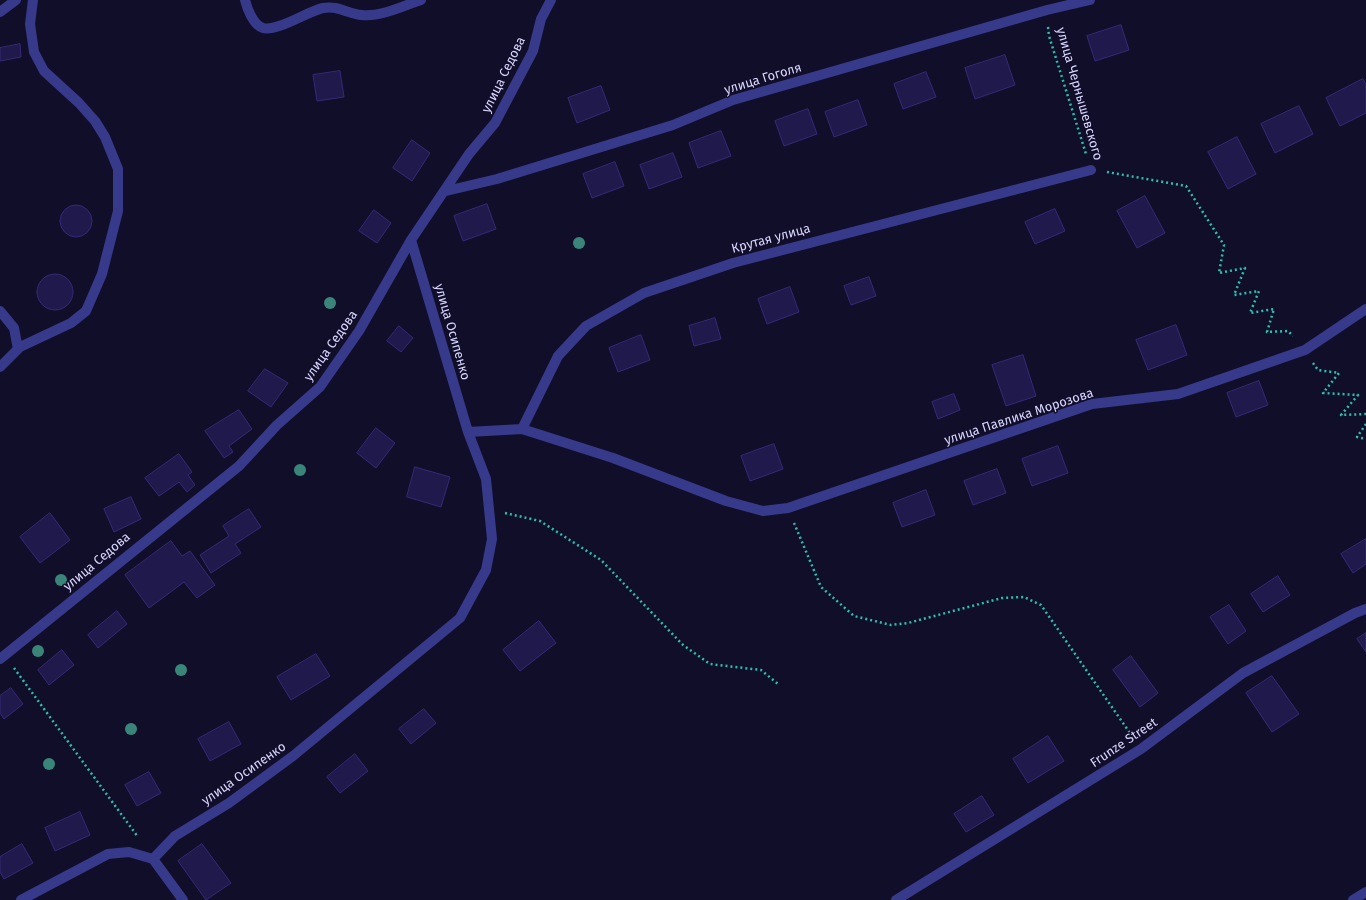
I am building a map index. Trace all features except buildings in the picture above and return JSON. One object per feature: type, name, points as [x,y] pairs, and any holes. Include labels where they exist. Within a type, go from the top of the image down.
[{"type":"street","points":[[0,12],[16,0]]},
{"type":"street","points":[[0,367],[18,349],[71,323],[86,311],[102,274],[118,211],[119,175],[116,162],[102,131],[79,103],[44,71],[34,52],[30,24],[33,0]]},
{"type":"street","points":[[245,0],[247,7],[259,26],[265,28],[275,26],[327,7],[341,8],[359,15],[367,15],[383,13],[421,0]]},
{"type":"street","name":"улица Седова","points":[[3,658],[147,538],[238,466],[277,425],[320,387],[359,331],[411,240],[446,191],[469,154],[495,122],[533,51],[541,19],[551,0]]},
{"type":"street","name":"улица Гоголя","points":[[446,191],[497,179],[666,127],[733,100],[1047,10],[1090,0]]},
{"type":"street","name":"Крутая улица","points":[[522,429],[558,356],[586,326],[644,293],[733,263],[1091,170]]},
{"type":"street","name":"улица Осипенко","points":[[153,858],[175,836],[229,803],[293,756],[460,618],[486,570],[492,539],[486,479],[468,432],[411,240]]},
{"type":"street","name":"улица Павлика Морозова","points":[[522,429],[614,458],[657,476],[733,503],[763,511],[788,508],[1092,404],[1178,394],[1305,350],[1366,309]]},
{"type":"street","points":[[0,311],[14,328],[17,336],[18,349]]},
{"type":"street","points":[[468,432],[522,429]]},
{"type":"street","name":"Frunze Street","points":[[896,900],[1141,749],[1243,673],[1355,613],[1366,609]]},
{"type":"street","points":[[22,900],[108,854],[129,852],[153,858],[184,900]]},
{"type":"street","points":[[1353,900],[1366,892]]},
{"type":"path","name":"улица Чернышевского","points":[[1047,10],[1049,36],[1066,95],[1091,170],[1158,180],[1186,186],[1224,245],[1219,273],[1245,268],[1234,295],[1259,291],[1250,313],[1274,309],[1267,332],[1288,330],[1295,339]]},
{"type":"path","points":[[1305,350],[1318,370],[1339,373],[1323,393],[1358,395],[1341,415],[1366,414]]},
{"type":"path","points":[[1366,424],[1357,437],[1366,440]]},
{"type":"path","points":[[788,508],[821,587],[854,616],[891,624],[908,623],[1002,598],[1024,597],[1041,605],[1141,749]]},
{"type":"path","points":[[489,509],[540,521],[601,560],[682,645],[710,664],[760,670],[778,684]]},
{"type":"path","points":[[3,658],[153,858]]}]
